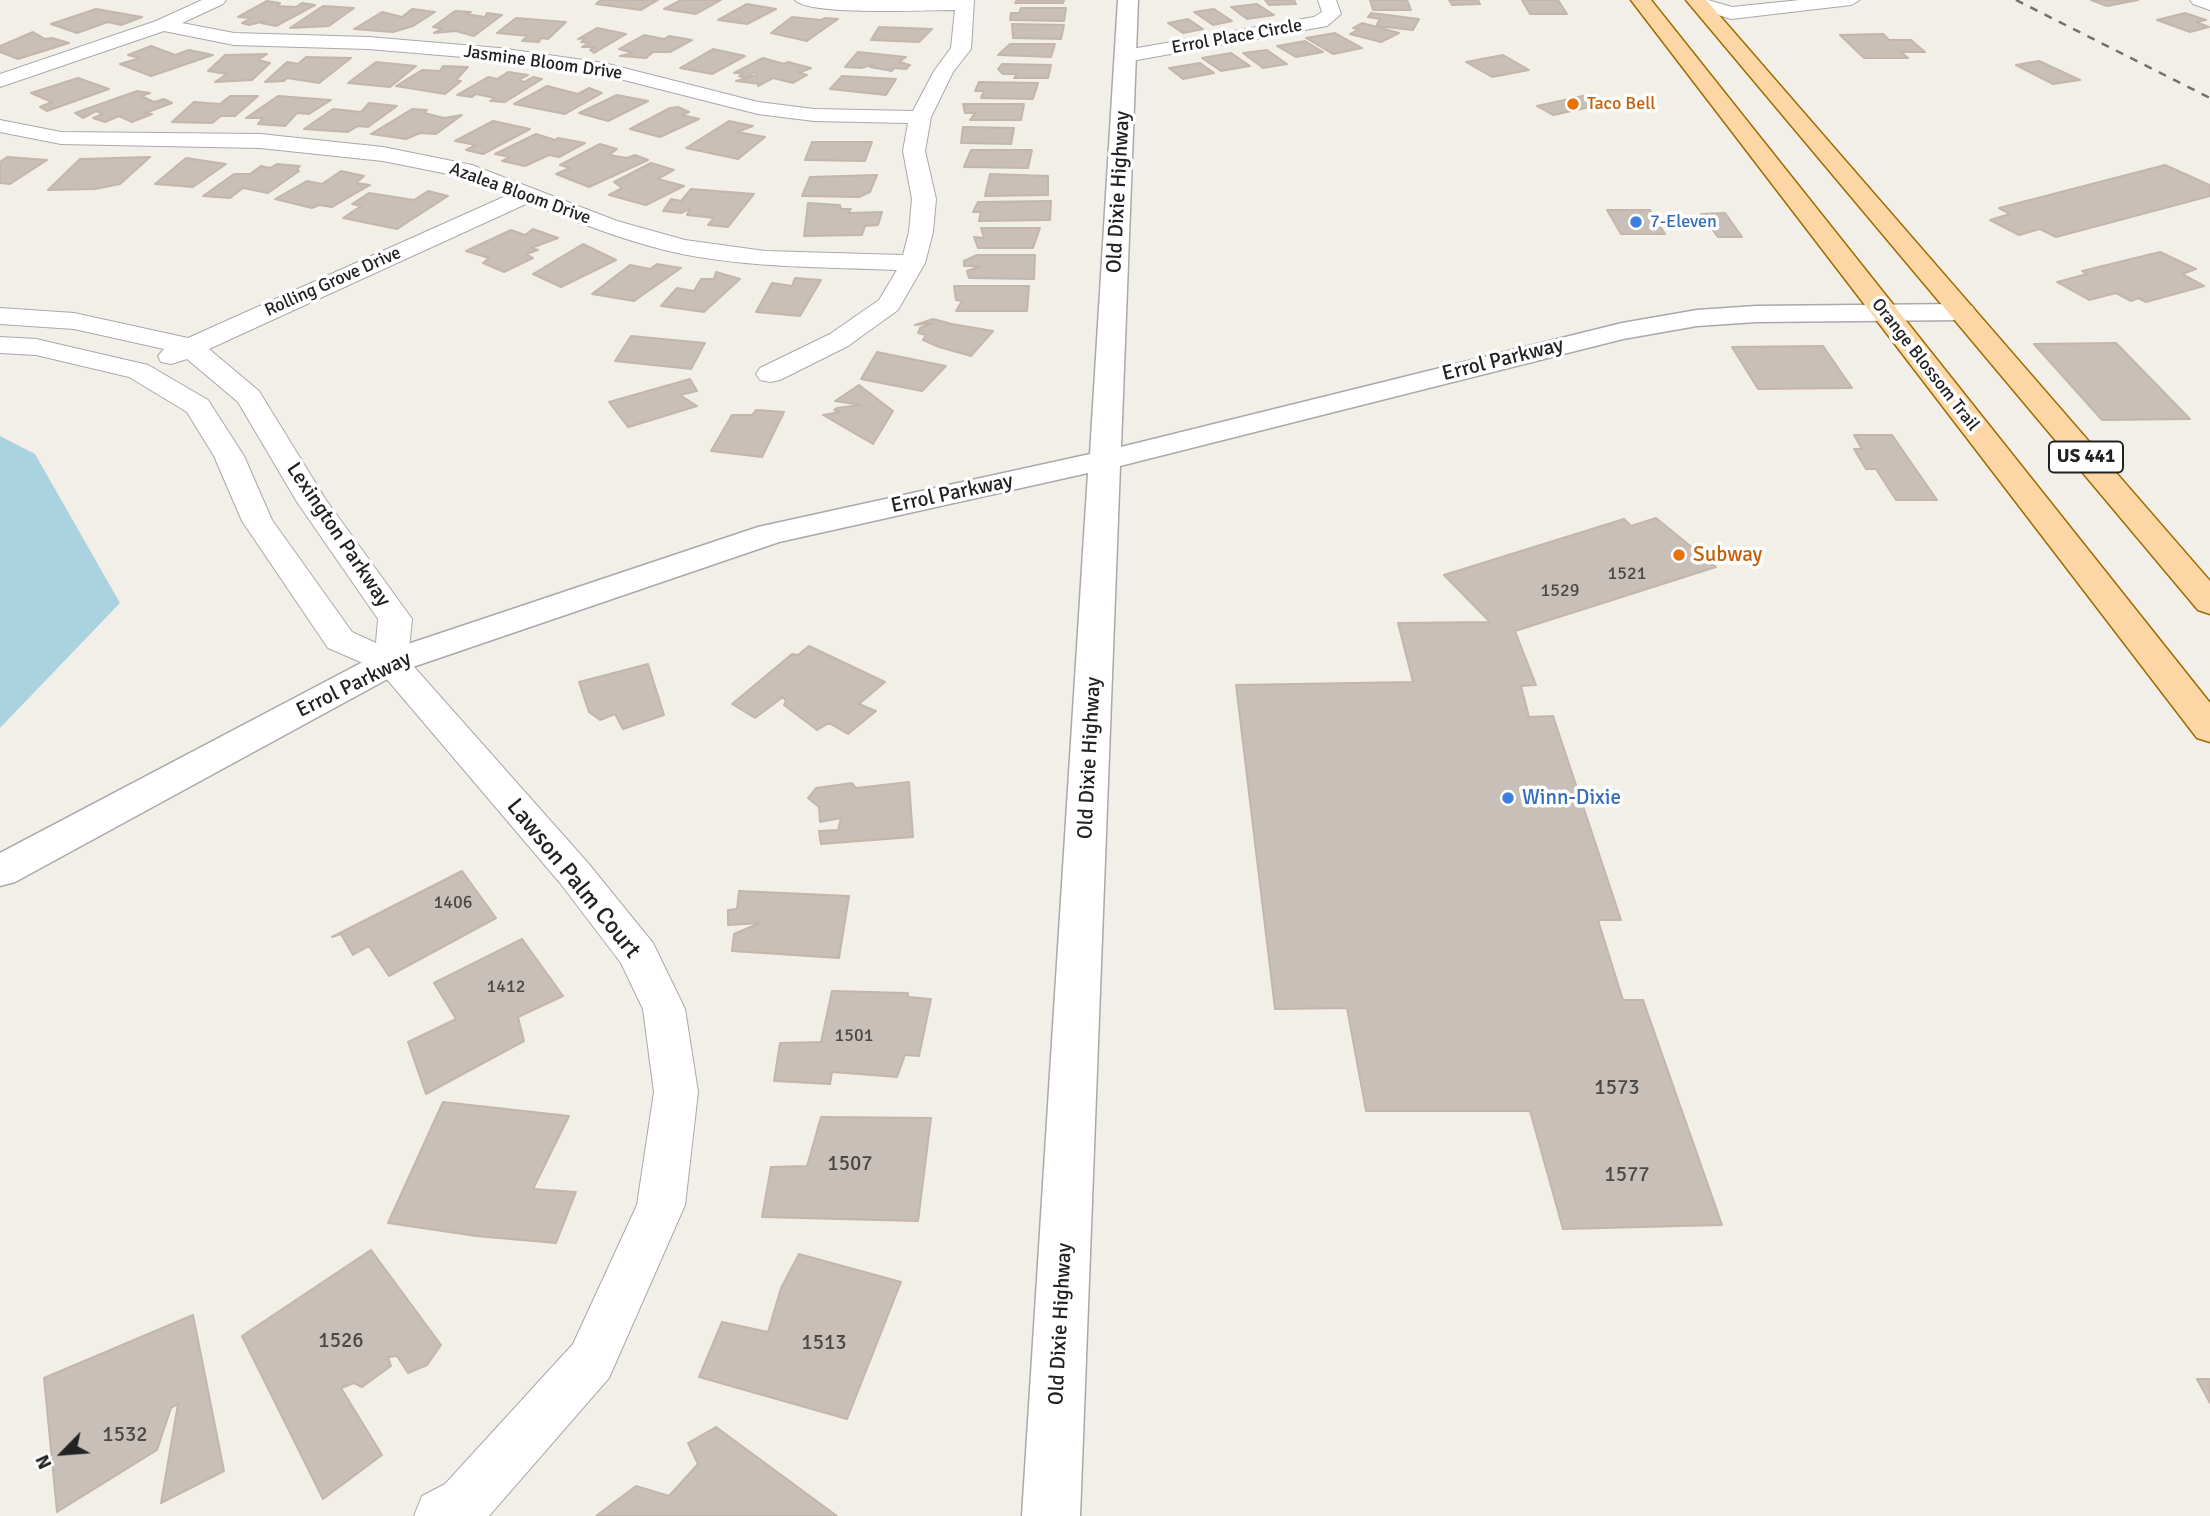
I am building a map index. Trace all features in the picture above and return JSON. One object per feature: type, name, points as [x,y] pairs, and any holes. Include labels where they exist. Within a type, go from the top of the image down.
[{"type":"main road","name":"Orange Blossom Trail","points":[[1641,0],[1692,24],[1885,313],[2210,729]]},
{"type":"main road","points":[[1692,24],[1719,28]]},
{"type":"main road","points":[[1692,24],[1748,62]]},
{"type":"main road","name":"US 441","points":[[1719,28],[2210,603]]},
{"type":"street","points":[[0,81],[163,25],[217,0]]},
{"type":"street","points":[[770,374],[839,340],[889,305],[913,263],[921,232],[923,199],[914,151],[920,117],[944,71],[961,49],[965,2],[864,6],[804,0]]},
{"type":"street","name":"Old Dixie Highway","points":[[1051,1516],[1128,0]]},
{"type":"street","name":"Errol Place Circle","points":[[1126,56],[1320,22],[1332,14],[1327,0]]},
{"type":"street","points":[[2199,0],[2210,4]]},
{"type":"street","points":[[1692,24],[1731,13],[1847,1]]},
{"type":"street","points":[[1719,28],[1797,16],[1847,1]]},
{"type":"street","name":"Jasmine Bloom Drive","points":[[163,25],[234,38],[368,43],[499,54],[604,69],[758,108],[814,115],[920,117]]},
{"type":"street","name":"Azalea Bloom Drive","points":[[0,126],[7,130],[61,138],[260,141],[383,154],[464,170],[608,226],[683,247],[765,258],[913,263]]},
{"type":"street","name":"Rolling Grove Drive","points":[[138,371],[529,194]]},
{"type":"street","name":"Errol Parkway","points":[[0,871],[391,662],[770,534],[1105,460],[1622,331],[1697,318],[1756,314],[1962,312]]},
{"type":"street","name":"Lexington Parkway","points":[[0,316],[74,321],[190,347],[249,397],[312,502],[396,619],[391,662]]},
{"type":"street","points":[[0,345],[36,347],[138,371],[198,407],[229,456],[257,521],[340,640],[391,662]]},
{"type":"street","name":"Lawson Palm Court","points":[[391,662],[574,873],[638,954],[664,1009],[676,1092],[661,1205],[591,1361],[464,1503],[442,1516]]},
{"type":"water","points":[[0,436],[35,454],[120,603],[0,728]]},
{"type":"building","points":[[601,0],[658,0],[641,10],[596,4]]},
{"type":"building","points":[[681,0],[721,0],[696,14],[664,9]]},
{"type":"building","points":[[1017,0],[1064,0],[1063,3],[1015,3]]},
{"type":"building","points":[[1265,0],[1294,0],[1296,4],[1269,5]]},
{"type":"building","points":[[1370,0],[1407,0],[1411,10],[1373,10]]},
{"type":"building","points":[[1449,0],[1478,0],[1480,4],[1452,5]]},
{"type":"building","points":[[1522,0],[1558,0],[1567,14],[1530,14]]},
{"type":"building","points":[[2091,0],[2138,0],[2107,6]]},
{"type":"building","points":[[267,1],[280,3],[277,6],[296,7],[302,3],[315,5],[276,26],[261,23],[264,21],[249,25],[242,23],[251,18],[238,17]]},
{"type":"building","points":[[747,4],[776,9],[747,24],[718,20]]},
{"type":"building","points":[[1257,4],[1274,15],[1247,19],[1231,7]]},
{"type":"building","points":[[323,6],[354,8],[329,26],[290,28]]},
{"type":"building","points":[[1021,8],[1066,8],[1064,21],[1010,20],[1011,13],[1019,13]]},
{"type":"building","points":[[96,9],[142,17],[121,25],[108,22],[77,33],[51,24]]},
{"type":"building","points":[[412,9],[435,12],[413,26],[393,32],[354,29],[382,12],[402,17]]},
{"type":"building","points":[[1214,9],[1232,21],[1213,25],[1194,12]]},
{"type":"building","points":[[455,11],[471,12],[466,14],[485,17],[487,13],[502,15],[474,36],[456,31],[434,33],[442,29],[433,27]]},
{"type":"building","points":[[1371,13],[1419,19],[1413,30],[1376,26],[1380,19],[1368,17]]},
{"type":"building","points":[[2185,13],[2206,20],[2196,22],[2209,27],[2190,32],[2157,20]]},
{"type":"building","points":[[792,17],[838,19],[807,41],[771,33]]},
{"type":"building","points":[[516,18],[566,22],[548,39],[541,38],[539,42],[522,41],[528,36],[497,33]]},
{"type":"building","points":[[1188,19],[1203,29],[1183,33],[1168,23]]},
{"type":"building","points":[[1362,23],[1399,33],[1381,42],[1350,34],[1359,29],[1353,28]]},
{"type":"building","points":[[1012,24],[1064,25],[1061,39],[1013,38]]},
{"type":"building","points":[[879,27],[932,29],[919,42],[871,40]]},
{"type":"building","points":[[597,28],[626,34],[594,53],[590,50],[596,47],[582,47],[589,43],[581,42],[587,38],[578,39]]},
{"type":"building","points":[[33,32],[45,39],[52,38],[69,43],[18,59],[0,52],[0,46]]},
{"type":"building","points":[[1335,33],[1362,48],[1333,54],[1306,38]]},
{"type":"building","points":[[1883,34],[1889,40],[1911,40],[1925,52],[1901,52],[1908,58],[1864,58],[1840,35]]},
{"type":"building","points":[[644,35],[692,40],[670,52],[653,52],[646,58],[620,56],[633,53],[619,49]]},
{"type":"building","points":[[1305,41],[1323,52],[1296,57],[1277,46]]},
{"type":"building","points":[[1010,44],[1055,44],[1051,57],[998,55]]},
{"type":"building","points":[[151,46],[175,55],[189,50],[213,55],[151,76],[120,64],[140,58],[128,55]]},
{"type":"building","points":[[713,49],[745,56],[712,74],[680,68]]},
{"type":"building","points":[[1267,50],[1287,64],[1263,68],[1243,53]]},
{"type":"building","points":[[858,52],[906,57],[899,62],[910,65],[906,69],[894,68],[892,71],[870,67],[874,64],[861,68],[845,67]]},
{"type":"building","points":[[1231,53],[1250,66],[1221,71],[1202,58]]},
{"type":"building","points":[[267,54],[258,60],[270,63],[252,80],[215,82],[227,74],[208,71],[225,55]]},
{"type":"building","points":[[1503,55],[1529,70],[1492,77],[1466,62]]},
{"type":"building","points":[[306,57],[351,58],[319,83],[287,78],[284,81],[265,82],[287,62],[298,64]]},
{"type":"building","points":[[763,58],[811,68],[799,73],[807,75],[793,83],[773,78],[758,86],[760,84],[736,81],[757,75],[755,72],[746,78],[739,76],[744,73],[734,73]]},
{"type":"building","points":[[2039,61],[2080,80],[2053,84],[2016,65]]},
{"type":"building","points":[[376,62],[416,66],[390,87],[348,83]]},
{"type":"building","points":[[1200,63],[1214,73],[1183,79],[1169,68]]},
{"type":"building","points":[[1002,64],[1051,65],[1048,78],[1014,78],[1017,74],[1003,74],[998,69]]},
{"type":"building","points":[[443,66],[468,67],[456,80],[461,81],[445,94],[396,86],[422,70],[440,71]]},
{"type":"building","points":[[508,72],[528,75],[519,80],[524,82],[533,77],[542,79],[505,102],[490,101],[495,98],[476,94],[472,97],[457,95],[488,77],[497,79]]},
{"type":"building","points":[[842,76],[896,79],[886,95],[830,89]]},
{"type":"building","points":[[78,78],[109,89],[47,111],[40,107],[52,102],[31,93]]},
{"type":"building","points":[[979,82],[1038,83],[1033,99],[981,98],[984,91],[975,91]]},
{"type":"building","points":[[547,86],[578,94],[589,88],[602,93],[565,114],[514,104]]},
{"type":"building","points":[[137,91],[150,93],[141,96],[154,102],[164,99],[172,103],[145,113],[152,114],[132,122],[119,116],[105,122],[93,118],[103,114],[96,111],[83,118],[75,113]]},
{"type":"building","name":"Taco Bell","points":[[1592,94],[1609,103],[1553,115],[1537,106]]},
{"type":"building","points":[[617,95],[648,101],[608,121],[579,113]]},
{"type":"building","points":[[230,96],[258,96],[235,116],[221,116],[212,123],[172,122],[194,102],[220,104]]},
{"type":"building","points":[[278,96],[331,100],[309,114],[297,113],[285,126],[258,124],[263,118],[246,118]]},
{"type":"building","points":[[369,103],[397,106],[368,127],[358,126],[348,132],[304,129],[333,109],[361,112]]},
{"type":"building","points":[[963,104],[1024,104],[1021,120],[970,120],[975,113],[965,113]]},
{"type":"building","points":[[678,107],[689,112],[682,115],[699,119],[660,137],[630,129],[670,108]]},
{"type":"building","points":[[412,109],[427,110],[424,113],[444,118],[462,115],[436,134],[420,133],[406,139],[371,134]]},
{"type":"building","points":[[493,121],[530,129],[483,154],[466,150],[476,145],[455,141]]},
{"type":"building","points":[[729,121],[753,126],[737,132],[765,137],[738,159],[686,148]]},
{"type":"building","points":[[963,127],[1014,128],[1011,144],[961,143]]},
{"type":"building","points":[[536,134],[555,140],[558,138],[585,143],[559,157],[549,155],[525,166],[502,161],[510,157],[495,154]]},
{"type":"building","points":[[812,142],[872,142],[865,161],[805,160]]},
{"type":"building","points":[[600,144],[617,149],[609,155],[627,158],[635,155],[648,160],[589,187],[556,174],[570,168],[560,165]]},
{"type":"building","points":[[971,150],[1032,150],[1028,168],[964,167]]},
{"type":"building","points":[[7,157],[47,160],[10,184],[0,183],[0,162]]},
{"type":"building","points":[[150,157],[120,184],[95,189],[48,190],[80,159]]},
{"type":"building","points":[[186,158],[226,164],[193,187],[155,184]]},
{"type":"building","points":[[651,163],[674,170],[658,179],[684,186],[646,205],[609,195],[622,188],[614,182]]},
{"type":"building","points":[[277,164],[300,166],[297,169],[299,171],[268,193],[243,188],[230,198],[203,196],[234,174],[250,174],[261,166],[270,168]]},
{"type":"building","points":[[2165,165],[2210,185],[2210,196],[2056,237],[2040,229],[2019,235],[1990,220],[2010,214],[1999,208]]},
{"type":"building","points":[[341,171],[364,176],[356,183],[370,185],[332,207],[319,205],[312,208],[275,199],[307,181],[322,184]]},
{"type":"building","points":[[990,174],[1048,176],[1048,195],[985,196]]},
{"type":"building","points":[[877,175],[870,192],[859,197],[802,196],[810,177]]},
{"type":"building","points":[[691,189],[754,194],[728,227],[708,225],[714,218],[687,215],[690,208],[682,213],[663,211],[671,199],[681,201]]},
{"type":"building","points":[[428,191],[448,196],[397,229],[343,218],[361,206],[352,204],[369,193],[414,200]]},
{"type":"building","points":[[1051,201],[1050,220],[979,221],[981,212],[973,212],[978,202]]},
{"type":"building","points":[[808,203],[840,205],[841,209],[851,209],[848,213],[882,212],[878,225],[865,226],[862,235],[804,236]]},
{"type":"building","name":"7-Eleven","points":[[1607,210],[1650,210],[1665,234],[1621,234]]},
{"type":"building","points":[[1725,213],[1742,237],[1718,237],[1701,214]]},
{"type":"building","points":[[981,228],[1040,228],[1033,248],[978,248],[974,237],[984,238]]},
{"type":"building","points":[[533,229],[558,238],[531,248],[538,250],[526,254],[533,258],[504,272],[483,263],[489,258],[466,251],[511,230],[525,235]]},
{"type":"building","points":[[583,244],[616,260],[561,287],[533,274]]},
{"type":"building","points":[[2160,252],[2196,269],[2182,274],[2204,286],[2146,302],[2138,298],[2131,301],[2116,293],[2089,300],[2057,282],[2087,274],[2082,271]]},
{"type":"building","points":[[977,255],[1035,255],[1034,279],[969,278],[967,271],[981,266],[964,266],[964,261]]},
{"type":"building","points":[[657,264],[681,268],[634,301],[592,294],[630,265],[650,269]]},
{"type":"building","points":[[716,272],[740,279],[704,312],[661,306],[677,288],[694,291],[701,279],[714,279]]},
{"type":"building","points":[[795,278],[821,280],[800,316],[756,312],[772,283],[792,286]]},
{"type":"building","points":[[954,286],[1029,286],[1027,311],[956,311],[962,301],[956,300]]},
{"type":"building","points":[[933,319],[993,331],[971,356],[923,340],[926,335],[918,333],[920,328],[933,323],[915,325]]},
{"type":"building","points":[[631,336],[705,343],[691,369],[615,361]]},
{"type":"building","points":[[2116,343],[2190,419],[2102,420],[2034,344]]},
{"type":"building","points":[[1823,346],[1852,388],[1758,389],[1732,347]]},
{"type":"building","points":[[877,352],[946,366],[922,391],[861,379]]},
{"type":"building","points":[[690,379],[697,391],[680,395],[697,406],[632,426],[628,427],[609,402]]},
{"type":"building","points":[[859,385],[893,411],[873,444],[823,415],[840,412],[834,410],[837,408],[861,405],[835,401]]},
{"type":"building","points":[[756,410],[784,412],[762,457],[711,451],[732,415],[752,415]]},
{"type":"building","points":[[1854,435],[1892,435],[1937,500],[1896,500],[1876,469],[1866,469],[1854,449],[1862,449]]},
{"type":"building","points":[[1656,518],[1716,567],[1515,631],[1536,685],[1521,686],[1529,717],[1553,716],[1621,920],[1598,920],[1623,1000],[1643,1000],[1722,1225],[1563,1229],[1530,1111],[1366,1111],[1347,1008],[1275,1009],[1236,685],[1413,682],[1398,623],[1490,622],[1444,575],[1624,519],[1631,526]]},
{"type":"building","points":[[809,646],[885,682],[859,704],[876,711],[848,734],[829,723],[817,730],[784,705],[786,701],[783,697],[755,718],[732,704],[792,654],[798,655]]},
{"type":"building","points":[[648,664],[664,715],[623,729],[615,714],[600,720],[589,712],[579,682]]},
{"type":"building","points":[[909,782],[913,837],[821,844],[819,831],[838,830],[841,818],[820,822],[819,807],[808,798],[816,788],[852,783],[856,788]]},
{"type":"building","points":[[462,871],[496,918],[389,976],[369,946],[353,955],[341,934],[332,937]]},
{"type":"building","points":[[739,891],[849,896],[839,958],[732,951],[734,934],[760,923],[728,925],[728,910],[737,909]]},
{"type":"building","points":[[522,939],[563,996],[518,1017],[524,1041],[426,1094],[408,1042],[456,1019],[434,983]]},
{"type":"building","points":[[832,991],[908,993],[908,997],[931,999],[919,1056],[905,1055],[897,1077],[832,1072],[830,1084],[774,1081],[780,1043],[821,1042]]},
{"type":"building","points":[[443,1102],[569,1116],[533,1189],[576,1192],[556,1243],[476,1236],[388,1223]]},
{"type":"building","points":[[821,1117],[931,1118],[918,1221],[762,1217],[771,1167],[807,1166]]},
{"type":"building","points":[[371,1250],[441,1345],[427,1365],[408,1373],[397,1356],[388,1357],[391,1366],[362,1387],[354,1383],[341,1388],[382,1455],[323,1499],[242,1336]]},
{"type":"building","points":[[799,1254],[901,1282],[847,1419],[699,1377],[722,1322],[768,1332],[781,1288]]},
{"type":"building","points":[[193,1315],[224,1471],[161,1503],[178,1404],[171,1408],[157,1450],[57,1512],[44,1378]]},
{"type":"building","points":[[2197,1379],[2210,1379],[2210,1403]]},
{"type":"building","points":[[716,1427],[837,1516],[596,1516],[636,1486],[669,1496],[698,1464],[688,1443]]},
{"type":"railway","points":[[2016,0],[2210,98]]},
{"type":"place","name":"Taco Bell","points":[[1573,104]]},
{"type":"place","name":"7-Eleven","points":[[1636,222]]},
{"type":"place","name":"Subway","points":[[1679,555]]},
{"type":"place","name":"Winn-Dixie","points":[[1508,798]]}]
